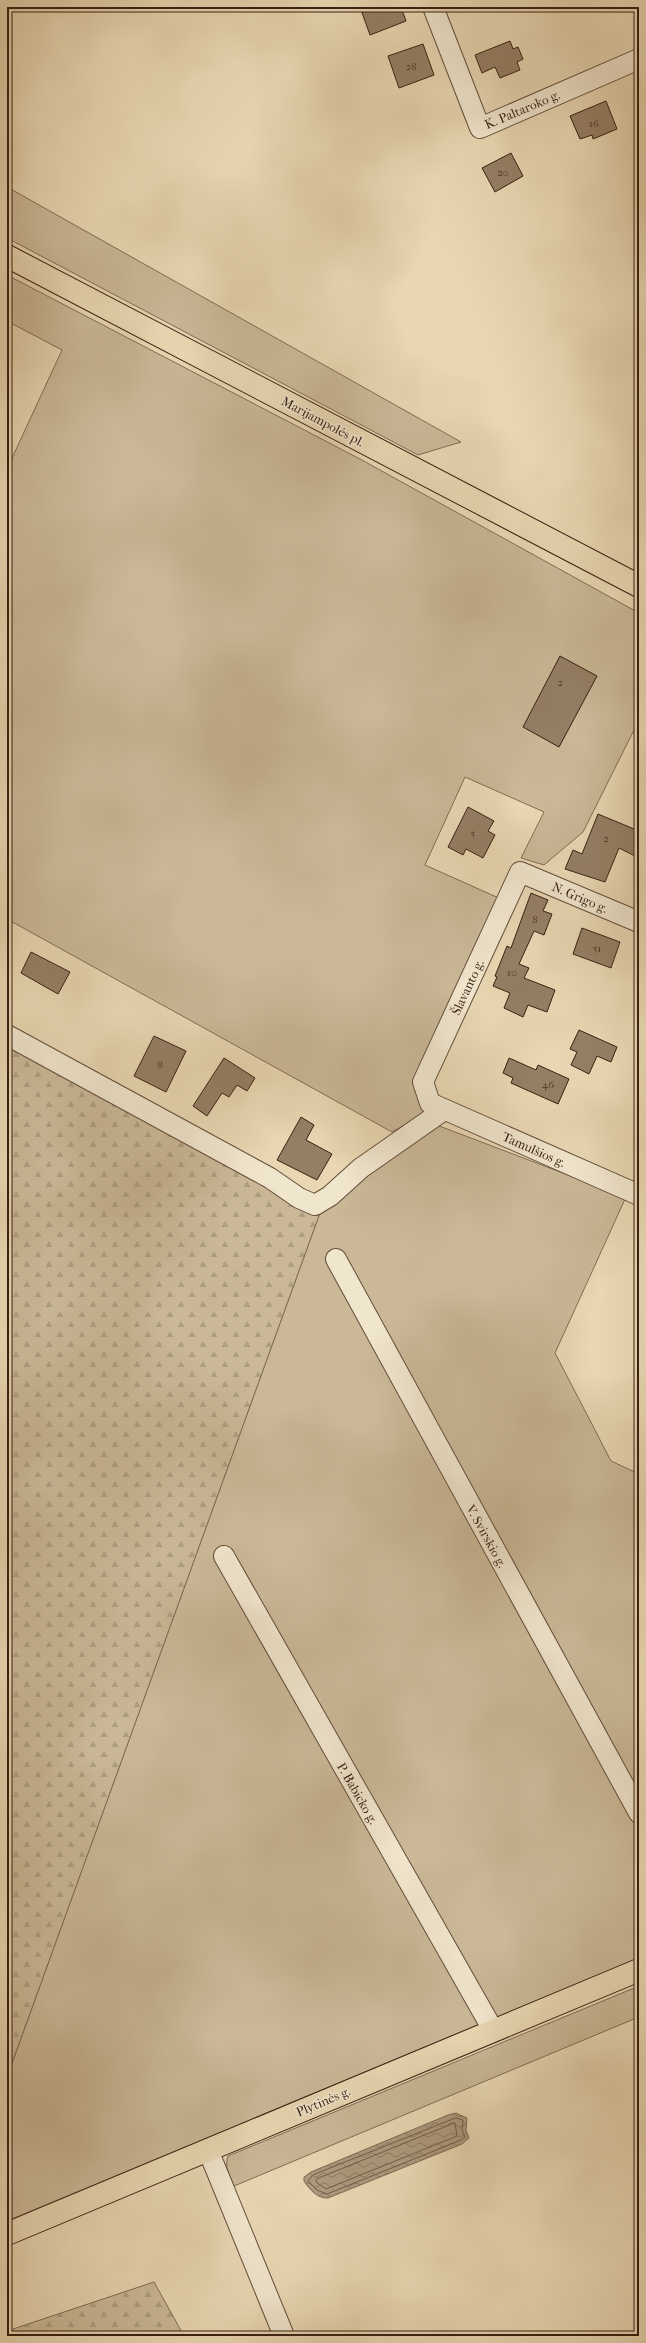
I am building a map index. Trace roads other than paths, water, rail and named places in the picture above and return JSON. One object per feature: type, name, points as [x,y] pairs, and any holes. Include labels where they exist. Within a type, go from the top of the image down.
[{"type":"main road","name":"Marijampolės pl.","points":[[7,256],[639,586]]},
{"type":"main road","name":"Plytinės g.","points":[[7,2234],[639,1970]]},
{"type":"street","name":"K. Paltaroko g.","points":[[433,7],[480,128],[639,60]]},
{"type":"street","name":"N. Grigo g.","points":[[520,872],[639,922]]},
{"type":"street","name":"Šlavanto g.","points":[[437,1106],[423,1082],[520,872]]},
{"type":"street","points":[[7,1034],[270,1178],[299,1198],[315,1205],[330,1196],[361,1168],[437,1106]]},
{"type":"street","name":"Tamulšios g.","points":[[437,1106],[639,1196]]},
{"type":"street","name":"V. Svirskio g.","points":[[336,1259],[639,1813]]},
{"type":"street","name":"P. Babicko g.","points":[[224,1556],[493,2030]]},
{"type":"street","points":[[208,2150],[284,2336]]},
{"type":"water","points":[[456,2113],[467,2118],[466,2130],[469,2138],[462,2144],[328,2198],[317,2195],[304,2181],[304,2177],[311,2172]]}]
